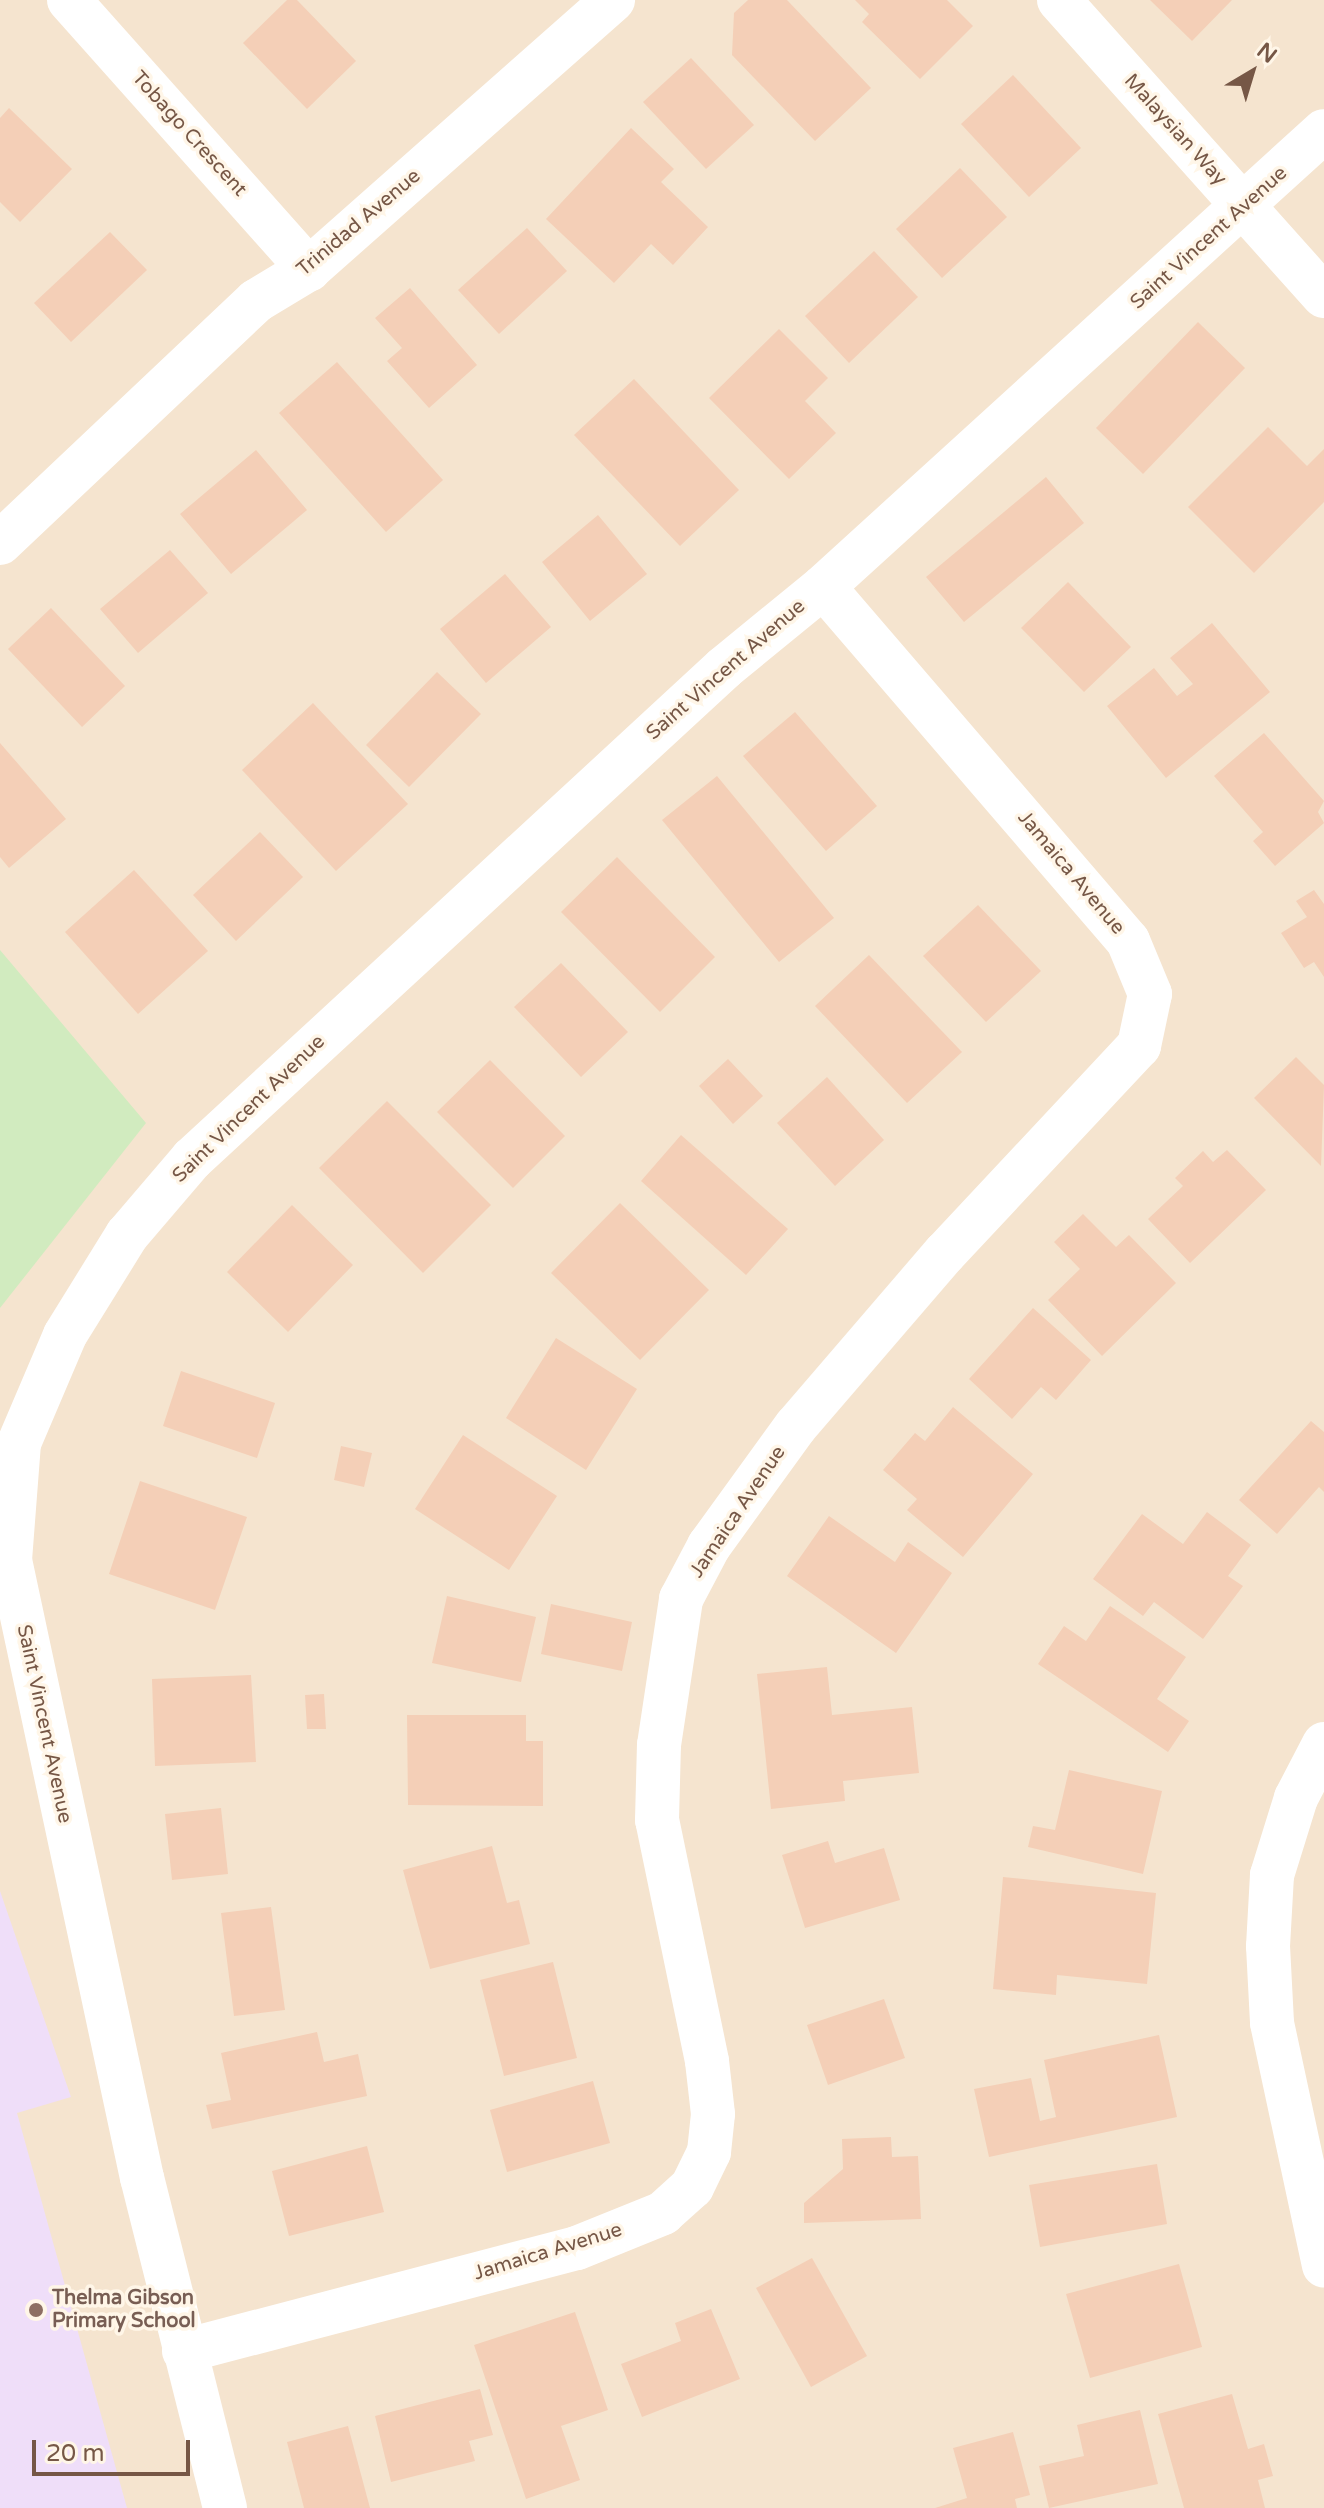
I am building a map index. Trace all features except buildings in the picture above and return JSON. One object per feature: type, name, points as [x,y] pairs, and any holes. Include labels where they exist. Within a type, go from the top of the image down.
[{"type":"street","name":"Tobago Crescent","points":[[69,0],[309,269]]},
{"type":"street","name":"Trinidad Avenue","points":[[0,543],[256,301],[309,269],[613,0]]},
{"type":"street","name":"Malaysian Way","points":[[1059,0],[1324,296]]},
{"type":"street","name":"Saint Vincent Avenue","points":[[225,2508],[184,2351],[10,1560],[19,1443],[65,1335],[127,1235],[192,1159],[724,668],[823,587],[1324,131]]},
{"type":"street","name":"Jamaica Avenue","points":[[184,2351],[577,2248],[663,2213],[692,2187],[709,2152],[713,2114],[707,2061],[657,1820],[659,1745],[681,1599],[709,1546],[796,1426],[945,1253],[1139,1046],[1150,994],[1128,941],[823,587]]},
{"type":"street","points":[[1324,1744],[1296,1798],[1272,1875],[1268,1946],[1277,2051],[1324,2265]]},
{"type":"shaded area","points":[[0,0],[1324,0],[1324,2508],[0,2508]]},
{"type":"shaded area","name":"Thelma Gibson Primary School","points":[[0,1891],[71,2097],[17,2113],[127,2508],[0,2508]]},
{"type":"green space","points":[[0,950],[146,1123],[0,1308]]},
{"type":"place","name":"Thelma Gibson Primary School","points":[[36,2310]]}]
